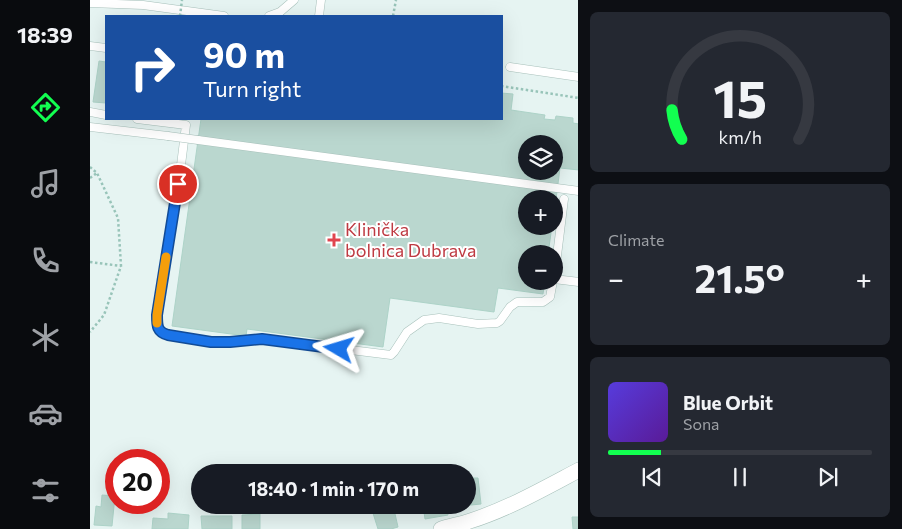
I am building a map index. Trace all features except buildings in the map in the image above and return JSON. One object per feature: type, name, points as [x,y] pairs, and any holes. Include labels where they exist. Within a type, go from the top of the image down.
[{"type":"street","points":[[440,529],[470,521],[502,509],[535,494],[578,470]]},
{"type":"lane","points":[[272,15],[280,12],[294,0]]},
{"type":"lane","points":[[318,15],[320,0]]},
{"type":"lane","points":[[90,3],[143,6],[216,15]]},
{"type":"lane","points":[[90,46],[105,48]]},
{"type":"lane","points":[[510,67],[578,77]]},
{"type":"lane","points":[[90,112],[105,115]]},
{"type":"lane","points":[[145,120],[186,125],[157,315],[159,329],[162,333],[211,342],[262,339],[391,355],[407,332],[424,320],[439,318],[478,324],[497,323],[510,307],[517,302],[543,302],[550,297],[552,290]]},
{"type":"lane","points":[[90,127],[578,191]]},
{"type":"lane","points":[[558,245],[564,199]]},
{"type":"lane","points":[[563,281],[578,282]]},
{"type":"path","points":[[180,15],[182,0]]},
{"type":"path","points":[[393,15],[396,0]]},
{"type":"path","points":[[503,87],[578,98]]},
{"type":"path","points":[[507,94],[508,88]]},
{"type":"path","points":[[90,167],[97,174],[118,218],[121,266],[104,315],[90,332]]},
{"type":"path","points":[[90,178],[97,174]]},
{"type":"path","points":[[90,262],[121,266]]},
{"type":"slow traffic","points":[[157,323],[166,257]]},
{"type":"place","name":"Klinička bolnica Dubrava","points":[[334,240]]},
{"type":"route","points":[[178,184],[157,315],[157,323],[162,333],[211,342],[262,339],[339,349]]}]
